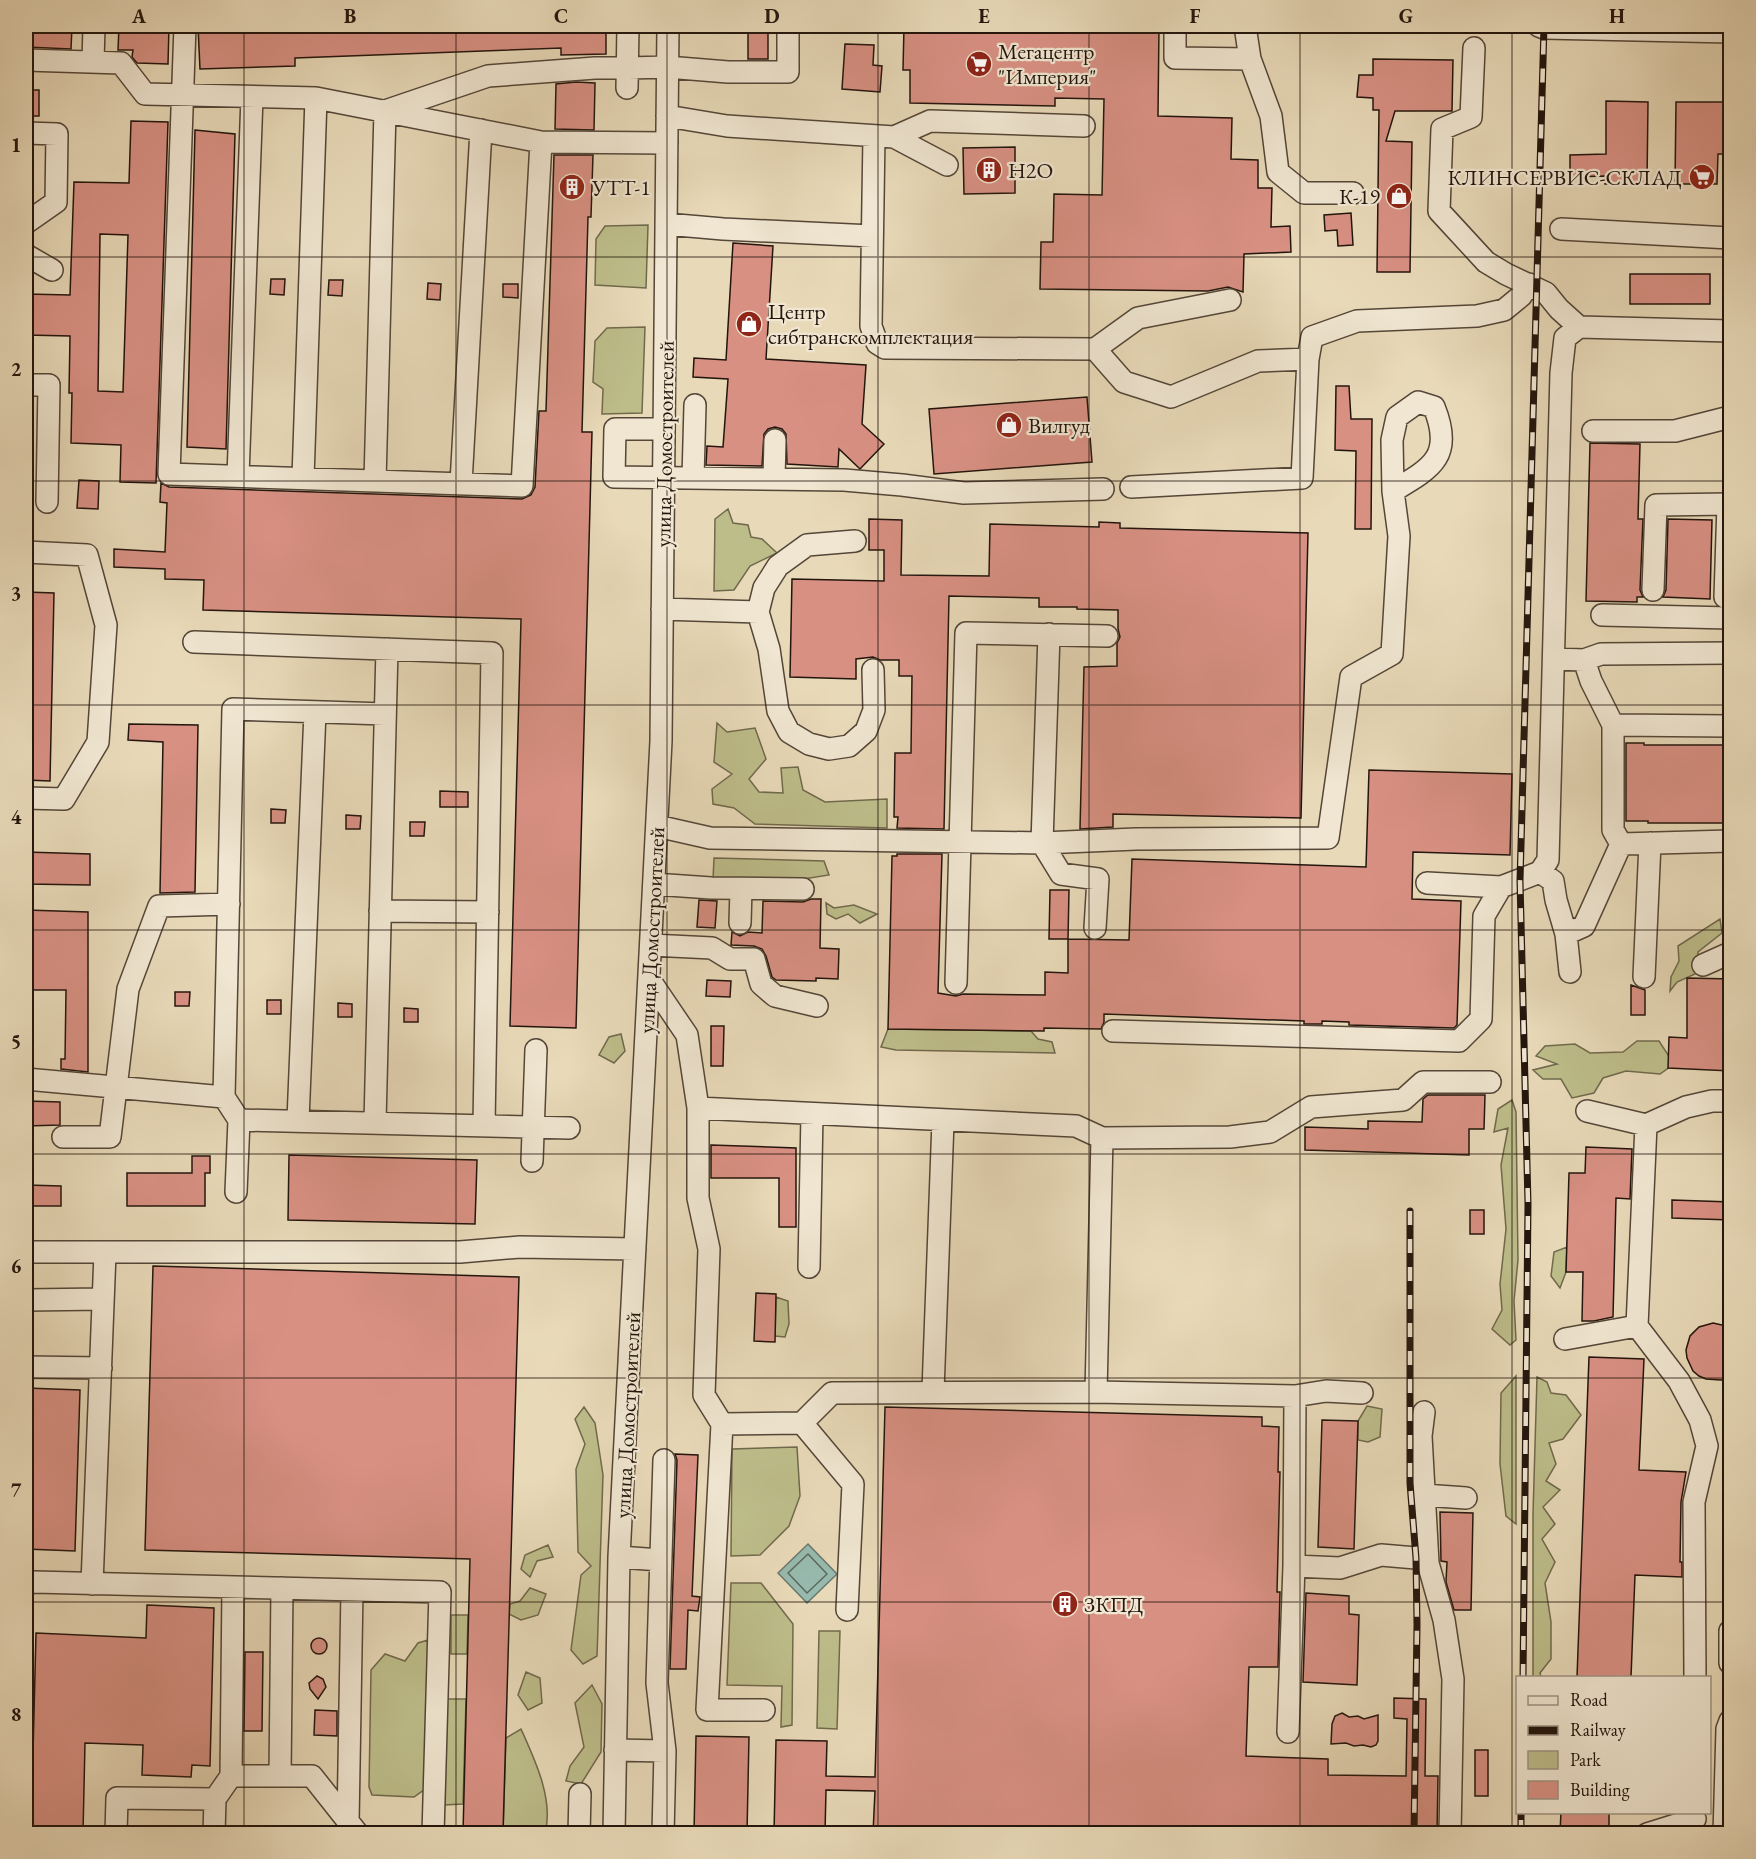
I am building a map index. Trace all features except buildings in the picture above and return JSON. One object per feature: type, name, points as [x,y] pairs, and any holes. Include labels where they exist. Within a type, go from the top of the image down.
[{"type":"street","points":[[93,62],[94,26]]},
{"type":"street","points":[[185,26],[169,474],[522,486],[541,142]]},
{"type":"street","points":[[627,78],[628,26]]},
{"type":"street","name":"улица Домостроителей","points":[[614,1833],[620,1557],[661,741],[668,26]]},
{"type":"street","points":[[386,111],[488,76],[627,78],[667,67],[728,72],[788,72],[788,26]]},
{"type":"street","points":[[1175,26],[1175,58],[1250,59]]},
{"type":"street","points":[[1245,26],[1250,59],[1271,116],[1278,172],[1304,193],[1353,193]]},
{"type":"street","points":[[1539,26],[1544,28],[1731,32]]},
{"type":"street","points":[[1474,48],[1471,117],[1442,129],[1439,211],[1486,262],[1546,293],[1559,309],[1579,327]]},
{"type":"street","points":[[26,60],[121,63],[145,94],[316,98],[541,142],[666,143]]},
{"type":"street","points":[[238,476],[252,96]]},
{"type":"street","points":[[303,478],[316,98]]},
{"type":"street","points":[[375,480],[386,111]]},
{"type":"street","points":[[667,116],[727,126],[884,136],[930,122],[1084,126]]},
{"type":"street","points":[[461,483],[481,130]]},
{"type":"street","points":[[26,133],[57,134],[56,202],[26,223]]},
{"type":"street","points":[[884,136],[947,165]]},
{"type":"street","points":[[884,136],[872,236],[871,326],[876,343],[885,348],[1095,349],[1138,318],[1230,300]]},
{"type":"street","points":[[666,224],[872,236]]},
{"type":"street","points":[[1561,229],[1731,238]]},
{"type":"street","points":[[26,255],[52,270]]},
{"type":"street","points":[[1131,487],[1302,478],[1308,359],[1312,337],[1357,321],[1478,316],[1504,310],[1521,296],[1529,284]]},
{"type":"street","points":[[1427,883],[1502,887],[1540,872],[1548,860],[1561,373],[1565,338],[1579,327],[1731,331]]},
{"type":"street","points":[[1095,349],[1125,382],[1171,397],[1258,361],[1308,359]]},
{"type":"street","points":[[26,385],[50,385],[47,502]]},
{"type":"street","points":[[693,478],[695,405]]},
{"type":"street","points":[[1593,431],[1675,431],[1731,417]]},
{"type":"street","points":[[664,429],[615,429],[614,477],[844,480],[964,493],[1103,489]]},
{"type":"street","points":[[774,478],[776,440]]},
{"type":"street","points":[[657,826],[710,838],[1042,843],[1136,839],[1328,838],[1351,677],[1392,654],[1399,536],[1393,491]]},
{"type":"street","points":[[1653,590],[1656,505],[1729,504],[1725,597]]},
{"type":"street","points":[[855,541],[807,545],[778,566],[764,588],[758,612],[769,649],[778,711],[789,732],[809,744],[829,749],[849,746],[866,731],[874,710],[873,670]]},
{"type":"street","points":[[26,552],[87,555],[106,625],[98,742],[64,799],[26,798]]},
{"type":"street","points":[[662,609],[758,612]]},
{"type":"street","points":[[1602,615],[1731,618]]},
{"type":"street","points":[[956,983],[966,633],[1107,636]]},
{"type":"street","points":[[1048,634],[1042,843],[1060,874],[1098,879],[1095,927]]},
{"type":"street","points":[[194,642],[492,653],[484,1125]]},
{"type":"street","points":[[375,1122],[387,649]]},
{"type":"street","points":[[1555,659],[1584,660],[1601,654],[1731,653]]},
{"type":"street","points":[[1584,660],[1591,681],[1613,725],[1613,830],[1621,844]]},
{"type":"street","points":[[236,1192],[239,1120],[224,1097],[233,709],[385,714]]},
{"type":"street","points":[[298,1120],[315,712]]},
{"type":"street","points":[[1613,725],[1731,726]]},
{"type":"street","points":[[1621,844],[1731,841]]},
{"type":"street","points":[[1644,977],[1650,843]]},
{"type":"street","points":[[1566,934],[1584,926],[1621,844]]},
{"type":"street","points":[[1540,872],[1552,881],[1566,934],[1570,972]]},
{"type":"street","points":[[654,884],[741,889],[802,889]]},
{"type":"street","points":[[1113,1031],[1459,1041],[1481,1019],[1484,916],[1502,887]]},
{"type":"street","points":[[740,923],[741,889]]},
{"type":"street","points":[[63,1137],[110,1137],[128,989],[159,906],[229,904]]},
{"type":"street","points":[[380,910],[488,912]]},
{"type":"street","points":[[651,945],[712,948],[730,959],[754,959],[760,984],[775,996],[817,1006]]},
{"type":"street","points":[[1703,965],[1731,953]]},
{"type":"street","points":[[649,979],[687,1035],[698,1108],[698,1198],[709,1249],[704,1395],[722,1424],[707,1710],[764,1710]]},
{"type":"street","points":[[532,1161],[536,1050]]},
{"type":"street","points":[[26,1079],[224,1097]]},
{"type":"street","points":[[698,1108],[1076,1126],[1102,1138],[1230,1137],[1270,1132],[1311,1107],[1403,1100],[1423,1082],[1490,1082]]},
{"type":"street","points":[[1587,1111],[1647,1125],[1686,1107],[1712,1101],[1731,1101]]},
{"type":"street","points":[[809,1267],[812,1114]]},
{"type":"street","points":[[239,1120],[569,1128]]},
{"type":"street","points":[[933,1391],[943,1121]]},
{"type":"street","points":[[1647,1125],[1637,1326],[1679,1381],[1700,1420],[1707,1446],[1694,1502],[1695,1676]]},
{"type":"street","points":[[1096,1392],[1102,1138]]},
{"type":"street","points":[[26,1252],[459,1252],[520,1247],[635,1249]]},
{"type":"street","points":[[92,1584],[105,1253]]},
{"type":"street","points":[[26,1300],[104,1299]]},
{"type":"street","points":[[1565,1339],[1637,1326]]},
{"type":"street","points":[[26,1367],[101,1368]]},
{"type":"street","points":[[722,1424],[802,1423],[832,1393],[1096,1392],[1295,1396],[1326,1391],[1362,1393]]},
{"type":"street","points":[[1288,1732],[1294,1566],[1295,1396]]},
{"type":"street","points":[[1424,1412],[1421,1436],[1428,1563],[1444,1620],[1453,1679],[1450,1833]]},
{"type":"street","points":[[802,1423],[853,1484],[847,1610]]},
{"type":"street","points":[[663,1833],[665,1751],[657,1683],[664,1460]]},
{"type":"street","points":[[1424,1495],[1466,1498]]},
{"type":"street","points":[[1294,1566],[1340,1568],[1381,1555],[1416,1558],[1428,1563]]},
{"type":"street","points":[[620,1557],[660,1560]]},
{"type":"street","points":[[26,1584],[440,1592],[433,1833]]},
{"type":"street","points":[[214,1833],[215,1799],[231,1776],[233,1587]]},
{"type":"street","points":[[280,1776],[282,1588]]},
{"type":"street","points":[[352,1590],[353,1828]]},
{"type":"street","points":[[1731,1631],[1731,1663]]},
{"type":"street","points":[[1724,1833],[1727,1729],[1731,1721]]},
{"type":"street","points":[[615,1750],[665,1751]]},
{"type":"street","points":[[231,1776],[312,1776],[353,1828]]},
{"type":"street","points":[[579,1833],[580,1794]]},
{"type":"street","points":[[116,1833],[117,1798],[215,1799]]},
{"type":"street","points":[[1647,1833],[1695,1822]]},
{"type":"green space","points":[[648,225],[646,288],[595,285],[596,239],[605,226]]},
{"type":"green space","points":[[645,327],[642,413],[602,414],[603,389],[593,382],[595,341],[607,328]]},
{"type":"green space","points":[[728,509],[733,523],[748,525],[751,537],[762,539],[777,553],[750,566],[734,590],[714,591],[715,519]]},
{"type":"green space","points":[[717,723],[727,732],[755,728],[766,759],[749,779],[759,792],[783,793],[781,768],[798,767],[803,790],[825,802],[887,799],[887,828],[755,824],[734,808],[713,804],[712,789],[732,774],[714,762]]},
{"type":"green space","points":[[714,858],[824,861],[829,875],[797,880],[713,880]]},
{"type":"green space","points":[[826,903],[834,908],[854,905],[877,914],[860,923],[848,914],[836,919],[827,914]]},
{"type":"green space","points":[[1720,919],[1722,933],[1698,952],[1697,973],[1677,982],[1670,991],[1671,977],[1679,961],[1678,946]]},
{"type":"green space","points":[[888,1029],[1031,1031],[1038,1039],[1052,1042],[1055,1053],[896,1050],[881,1047]]},
{"type":"green space","points":[[621,1034],[625,1051],[614,1063],[599,1055],[609,1037]]},
{"type":"green space","points":[[1637,1041],[1659,1041],[1674,1064],[1660,1074],[1626,1071],[1603,1078],[1594,1093],[1572,1098],[1561,1079],[1543,1079],[1533,1070],[1557,1064],[1536,1056],[1545,1046],[1575,1044],[1590,1053],[1623,1052]]},
{"type":"green space","points":[[1512,1100],[1516,1112],[1518,1260],[1514,1301],[1516,1340],[1510,1345],[1492,1329],[1502,1310],[1500,1284],[1506,1229],[1501,1165],[1508,1128],[1494,1132],[1498,1109]]},
{"type":"green space","points":[[1567,1247],[1566,1272],[1560,1288],[1551,1276],[1554,1252]]},
{"type":"green space","points":[[776,1297],[788,1301],[789,1324],[785,1337],[775,1336]]},
{"type":"green space","points":[[1516,1376],[1516,1524],[1506,1516],[1500,1464],[1501,1393]]},
{"type":"green space","points":[[1537,1377],[1547,1382],[1551,1393],[1566,1395],[1581,1415],[1563,1439],[1549,1443],[1556,1464],[1546,1481],[1560,1490],[1543,1507],[1555,1524],[1542,1539],[1555,1562],[1545,1583],[1551,1622],[1551,1659],[1540,1673],[1541,1676],[1533,1676],[1533,1514]]},
{"type":"green space","points":[[1367,1406],[1382,1409],[1380,1437],[1368,1442],[1358,1440],[1358,1421]]},
{"type":"green space","points":[[584,1407],[595,1423],[603,1475],[597,1656],[583,1664],[571,1650],[581,1575],[591,1566],[578,1552],[576,1469],[585,1444],[575,1419]]},
{"type":"green space","points":[[797,1447],[800,1496],[789,1526],[760,1555],[731,1556],[732,1449]]},
{"type":"green space","points":[[548,1545],[553,1557],[537,1561],[530,1577],[521,1569],[525,1555]]},
{"type":"green space","points":[[731,1583],[761,1583],[793,1624],[792,1725],[781,1727],[782,1686],[727,1685]]},
{"type":"green space","points":[[530,1588],[546,1594],[538,1615],[521,1620],[509,1614],[510,1604],[520,1601]]},
{"type":"green space","points":[[451,1615],[468,1615],[467,1654],[451,1654]]},
{"type":"green space","points":[[819,1631],[840,1631],[837,1729],[817,1728]]},
{"type":"green space","points":[[428,1640],[425,1789],[414,1797],[372,1795],[369,1787],[371,1670],[385,1654],[405,1661],[418,1643]]},
{"type":"green space","points":[[526,1672],[540,1678],[542,1703],[528,1710],[518,1695]]},
{"type":"green space","points":[[592,1685],[602,1704],[601,1752],[581,1784],[566,1781],[570,1766],[584,1747],[575,1703]]},
{"type":"green space","points":[[447,1699],[466,1699],[463,1804],[444,1805]]},
{"type":"green space","points":[[521,1729],[542,1780],[547,1807],[545,1833],[503,1833],[506,1738]]},
{"type":"water","points":[[808,1544],[837,1574],[807,1603],[778,1573]]},
{"type":"railway","points":[[1523,1676],[1528,1204],[1520,881],[1544,26]]},
{"type":"railway","points":[[1410,1211],[1410,1483],[1416,1558],[1417,1625],[1414,1834]]},
{"type":"railway","points":[[1521,1814],[1521,1834]]},
{"type":"place","name":"Мегацентр \"Империя\"","points":[[979,64]]},
{"type":"place","name":"H2O","points":[[989,170]]},
{"type":"place","name":"КЛИНСЕРВИС-СКЛАД","points":[[1702,177]]},
{"type":"place","name":"УТТ-1","points":[[572,187]]},
{"type":"place","name":"К-19","points":[[1399,196]]},
{"type":"place","name":"Центр сибтранскомплектация","points":[[749,324]]},
{"type":"place","name":"Вилгуд","points":[[1009,425]]},
{"type":"place","name":"ЗКПД","points":[[1065,1604]]}]
